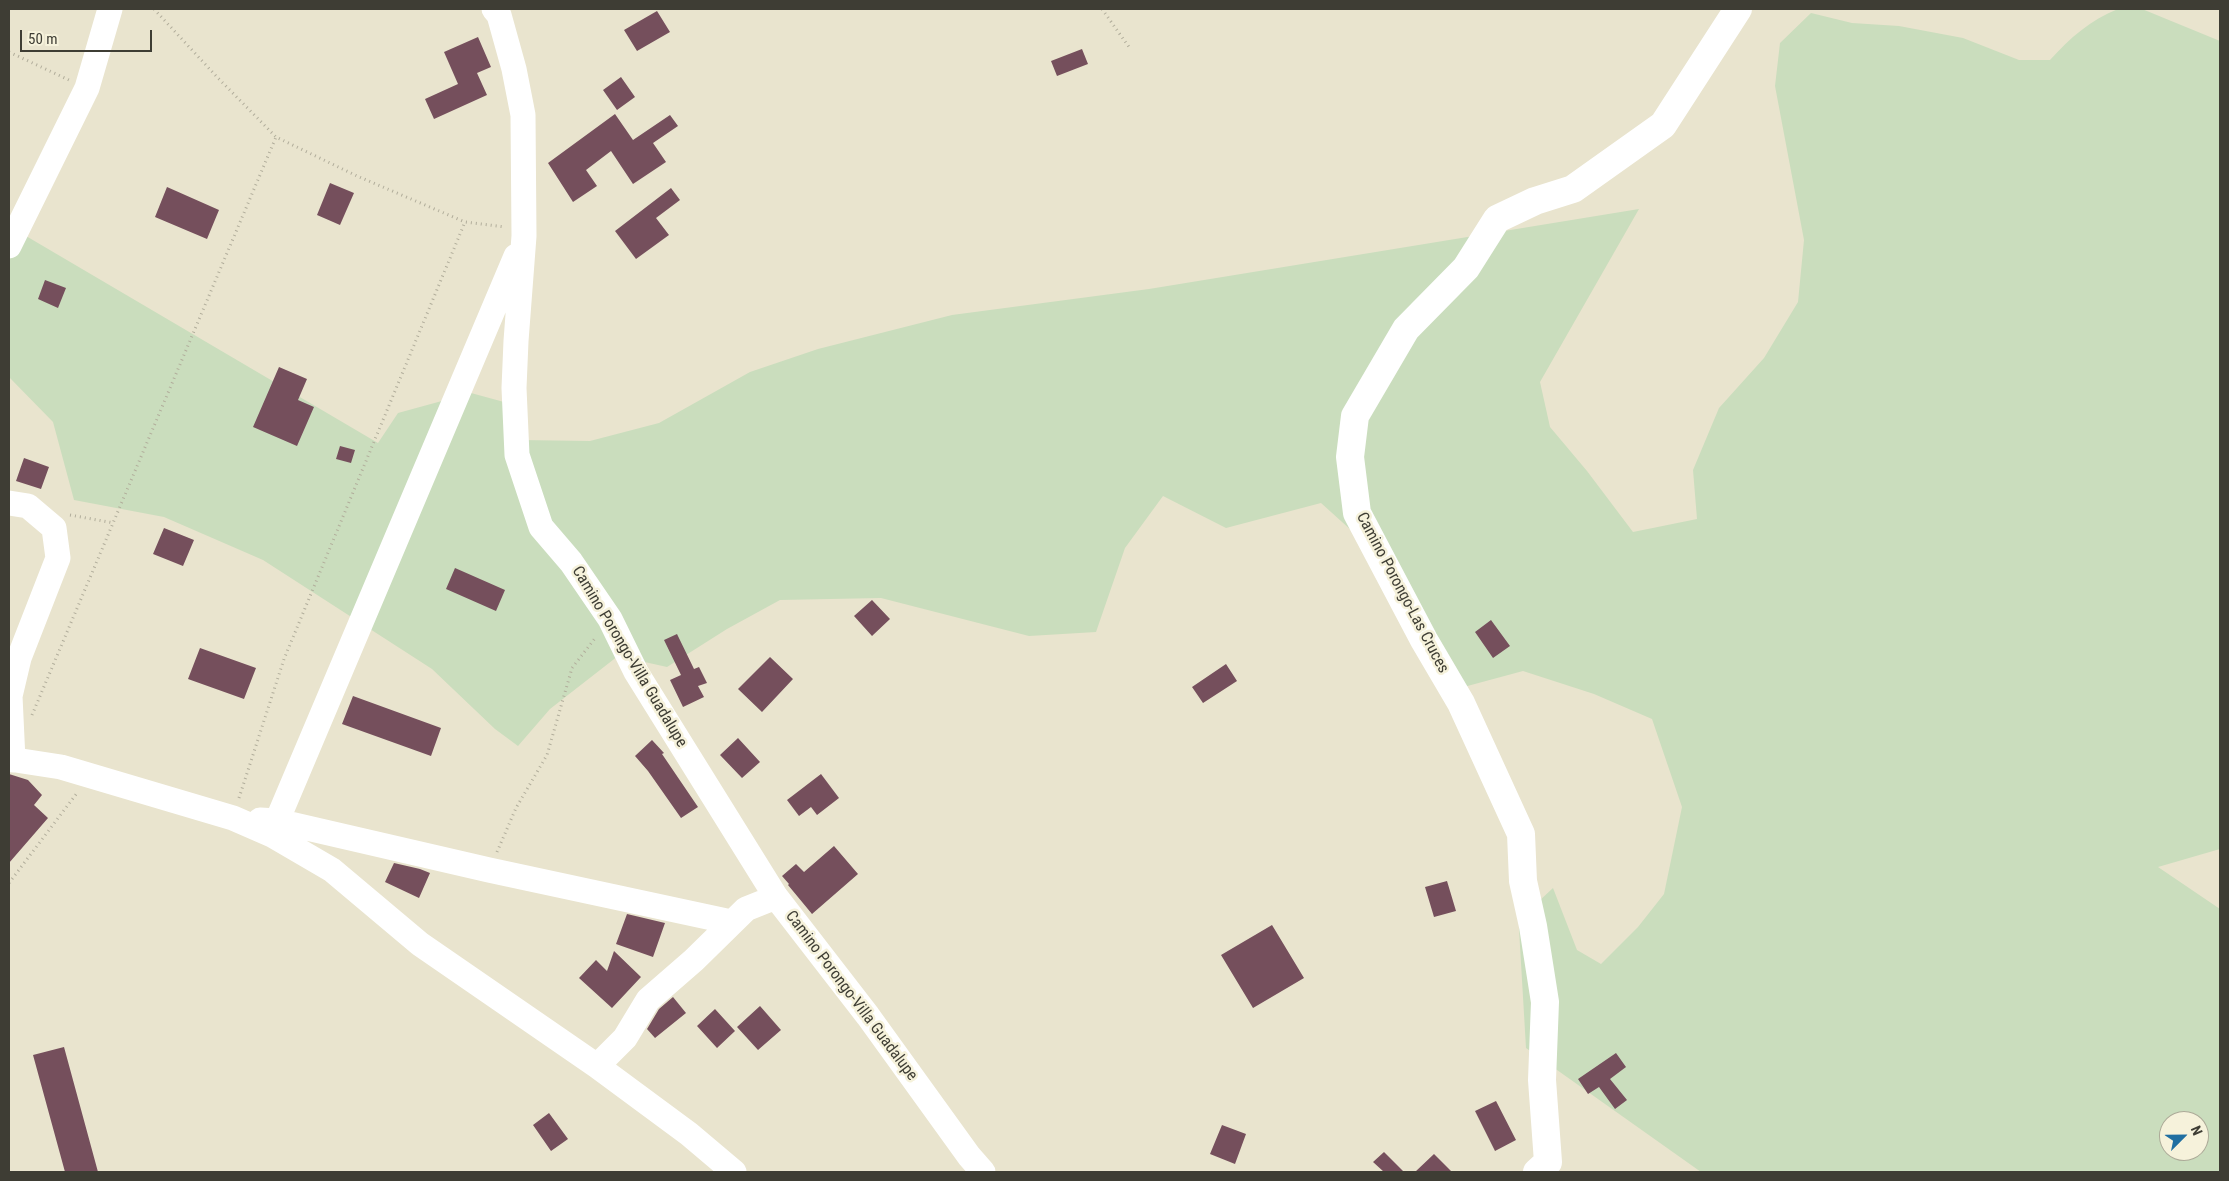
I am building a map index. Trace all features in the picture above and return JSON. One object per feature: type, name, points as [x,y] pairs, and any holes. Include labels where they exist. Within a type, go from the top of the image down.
[{"type":"main road","name":"Camino Porongo-Las Cruces","points":[[1547,1169],[1542,1080],[1545,1002],[1533,926],[1523,881],[1521,834],[1461,703],[1419,632],[1357,512],[1350,457],[1355,416],[1406,329],[1466,268],[1497,219],[1535,201],[1573,189],[1663,125],[1738,9]]},
{"type":"street","points":[[9,246],[87,88],[110,9]]},
{"type":"street","name":"Camino Porongo-Villa Guadalupe","points":[[494,9],[500,15],[514,69],[523,115],[524,236],[514,388],[517,455],[541,527],[572,562],[610,619],[636,672],[776,897],[868,1016],[968,1156],[983,1172]]},
{"type":"street","points":[[277,821],[524,236]]},
{"type":"street","points":[[9,503],[28,506],[54,528],[58,558],[19,658],[10,696],[11,759],[61,767],[233,818],[272,835],[332,870],[420,944],[597,1066],[690,1134],[734,1172]]},
{"type":"street","points":[[233,818],[277,821],[489,870],[732,922]]},
{"type":"street","points":[[597,1066],[625,1038],[648,1000],[694,960],[746,909],[776,897]]},
{"type":"path","points":[[154,9],[216,77],[276,137],[357,176],[465,222],[505,227],[524,236]]},
{"type":"path","points":[[1102,9],[1128,47]]},
{"type":"path","points":[[9,52],[87,88]]},
{"type":"path","points":[[29,723],[276,137]]},
{"type":"path","points":[[233,818],[284,659],[465,222]]},
{"type":"path","points":[[489,870],[516,808],[547,755],[572,668],[610,619]]},
{"type":"path","points":[[9,883],[90,777]]},
{"type":"green space","points":[[2118,9],[2142,9],[2220,41],[2220,849],[2158,867],[2220,909],[2220,1172],[1701,1172],[1526,1048],[1519,929],[1538,902],[1553,888],[1577,950],[1601,964],[1638,927],[1664,894],[1682,807],[1652,719],[1594,694],[1523,671],[1460,688],[1403,577],[1321,503],[1226,528],[1163,496],[1125,548],[1096,632],[1029,636],[881,598],[780,600],[727,629],[667,667],[618,656],[550,709],[518,746],[495,729],[432,669],[263,560],[164,517],[74,500],[53,422],[9,377],[9,226],[378,443],[398,413],[471,393],[504,402],[519,440],[590,441],[659,423],[750,372],[818,349],[952,315],[1149,289],[1639,209],[1540,382],[1550,427],[1587,471],[1633,532],[1697,519],[1693,470],[1719,408],[1764,358],[1798,302],[1804,240],[1775,86],[1780,43],[1811,13],[1852,23],[1899,26],[1963,38],[2019,60],[2050,60],[2081,30]]},
{"type":"building","points":[[657,11],[670,32],[637,51],[624,30]]},
{"type":"building","points":[[478,37],[491,67],[477,73],[487,95],[434,119],[425,99],[458,84],[444,52]]},
{"type":"building","points":[[1082,49],[1088,64],[1057,76],[1051,61]]},
{"type":"building","points":[[621,77],[635,97],[617,110],[603,90]]},
{"type":"building","points":[[615,114],[633,140],[670,115],[678,126],[653,143],[666,162],[633,184],[611,151],[586,170],[597,186],[573,202],[548,163]]},
{"type":"building","points":[[330,183],[354,193],[340,225],[317,215]]},
{"type":"building","points":[[167,187],[219,210],[207,239],[155,217]]},
{"type":"building","points":[[671,188],[680,200],[656,218],[669,235],[636,259],[615,231]]},
{"type":"building","points":[[45,280],[66,288],[58,308],[38,299]]},
{"type":"building","points":[[279,367],[307,379],[298,400],[314,407],[297,446],[253,427]]},
{"type":"building","points":[[340,446],[355,450],[351,463],[336,459]]},
{"type":"building","points":[[24,458],[49,467],[41,489],[16,481]]},
{"type":"building","points":[[164,528],[194,540],[183,566],[153,554]]},
{"type":"building","points":[[455,568],[505,590],[496,611],[446,589]]},
{"type":"building","points":[[872,600],[890,619],[872,636],[854,616]]},
{"type":"building","points":[[1491,620],[1510,646],[1493,658],[1475,632]]},
{"type":"building","points":[[677,634],[694,669],[699,667],[707,683],[698,686],[704,697],[683,707],[670,680],[681,675],[664,640]]},
{"type":"building","points":[[200,648],[256,668],[244,699],[188,679]]},
{"type":"building","points":[[770,657],[793,679],[762,712],[738,689]]},
{"type":"building","points":[[1226,664],[1237,681],[1203,703],[1192,687]]},
{"type":"building","points":[[353,696],[441,728],[431,756],[342,724]]},
{"type":"building","points":[[738,738],[760,762],[742,778],[720,755]]},
{"type":"building","points":[[652,740],[664,753],[662,754],[698,807],[681,818],[648,771],[635,756]]},
{"type":"building","points":[[9,774],[28,780],[42,795],[34,805],[48,818],[9,863]]},
{"type":"building","points":[[821,774],[839,798],[817,815],[811,807],[799,816],[787,800]]},
{"type":"building","points":[[834,846],[858,874],[812,914],[782,876],[796,864],[804,872]]},
{"type":"building","points":[[394,863],[430,873],[419,898],[385,882]]},
{"type":"building","points":[[1447,881],[1456,911],[1434,917],[1425,887]]},
{"type":"building","points":[[627,914],[665,923],[653,957],[616,944]]},
{"type":"building","points":[[1272,925],[1304,978],[1253,1008],[1221,955]]},
{"type":"building","points":[[614,951],[641,977],[612,1008],[579,978],[596,960],[607,971]]},
{"type":"building","points":[[673,997],[686,1013],[655,1038],[647,1029],[659,1009]]},
{"type":"building","points":[[760,1006],[781,1030],[758,1050],[737,1027]]},
{"type":"building","points":[[715,1009],[735,1031],[717,1048],[697,1026]]},
{"type":"building","points":[[64,1047],[98,1172],[65,1172],[33,1055]]},
{"type":"building","points":[[1616,1053],[1626,1067],[1610,1079],[1627,1100],[1615,1109],[1599,1087],[1588,1094],[1578,1079]]},
{"type":"building","points":[[1496,1101],[1516,1140],[1495,1151],[1475,1111]]},
{"type":"building","points":[[549,1113],[568,1139],[551,1151],[533,1125]]},
{"type":"building","points":[[1222,1125],[1246,1134],[1235,1164],[1210,1154]]},
{"type":"building","points":[[1384,1152],[1404,1172],[1384,1172],[1373,1162]]},
{"type":"building","points":[[1434,1154],[1452,1172],[1415,1172]]}]
